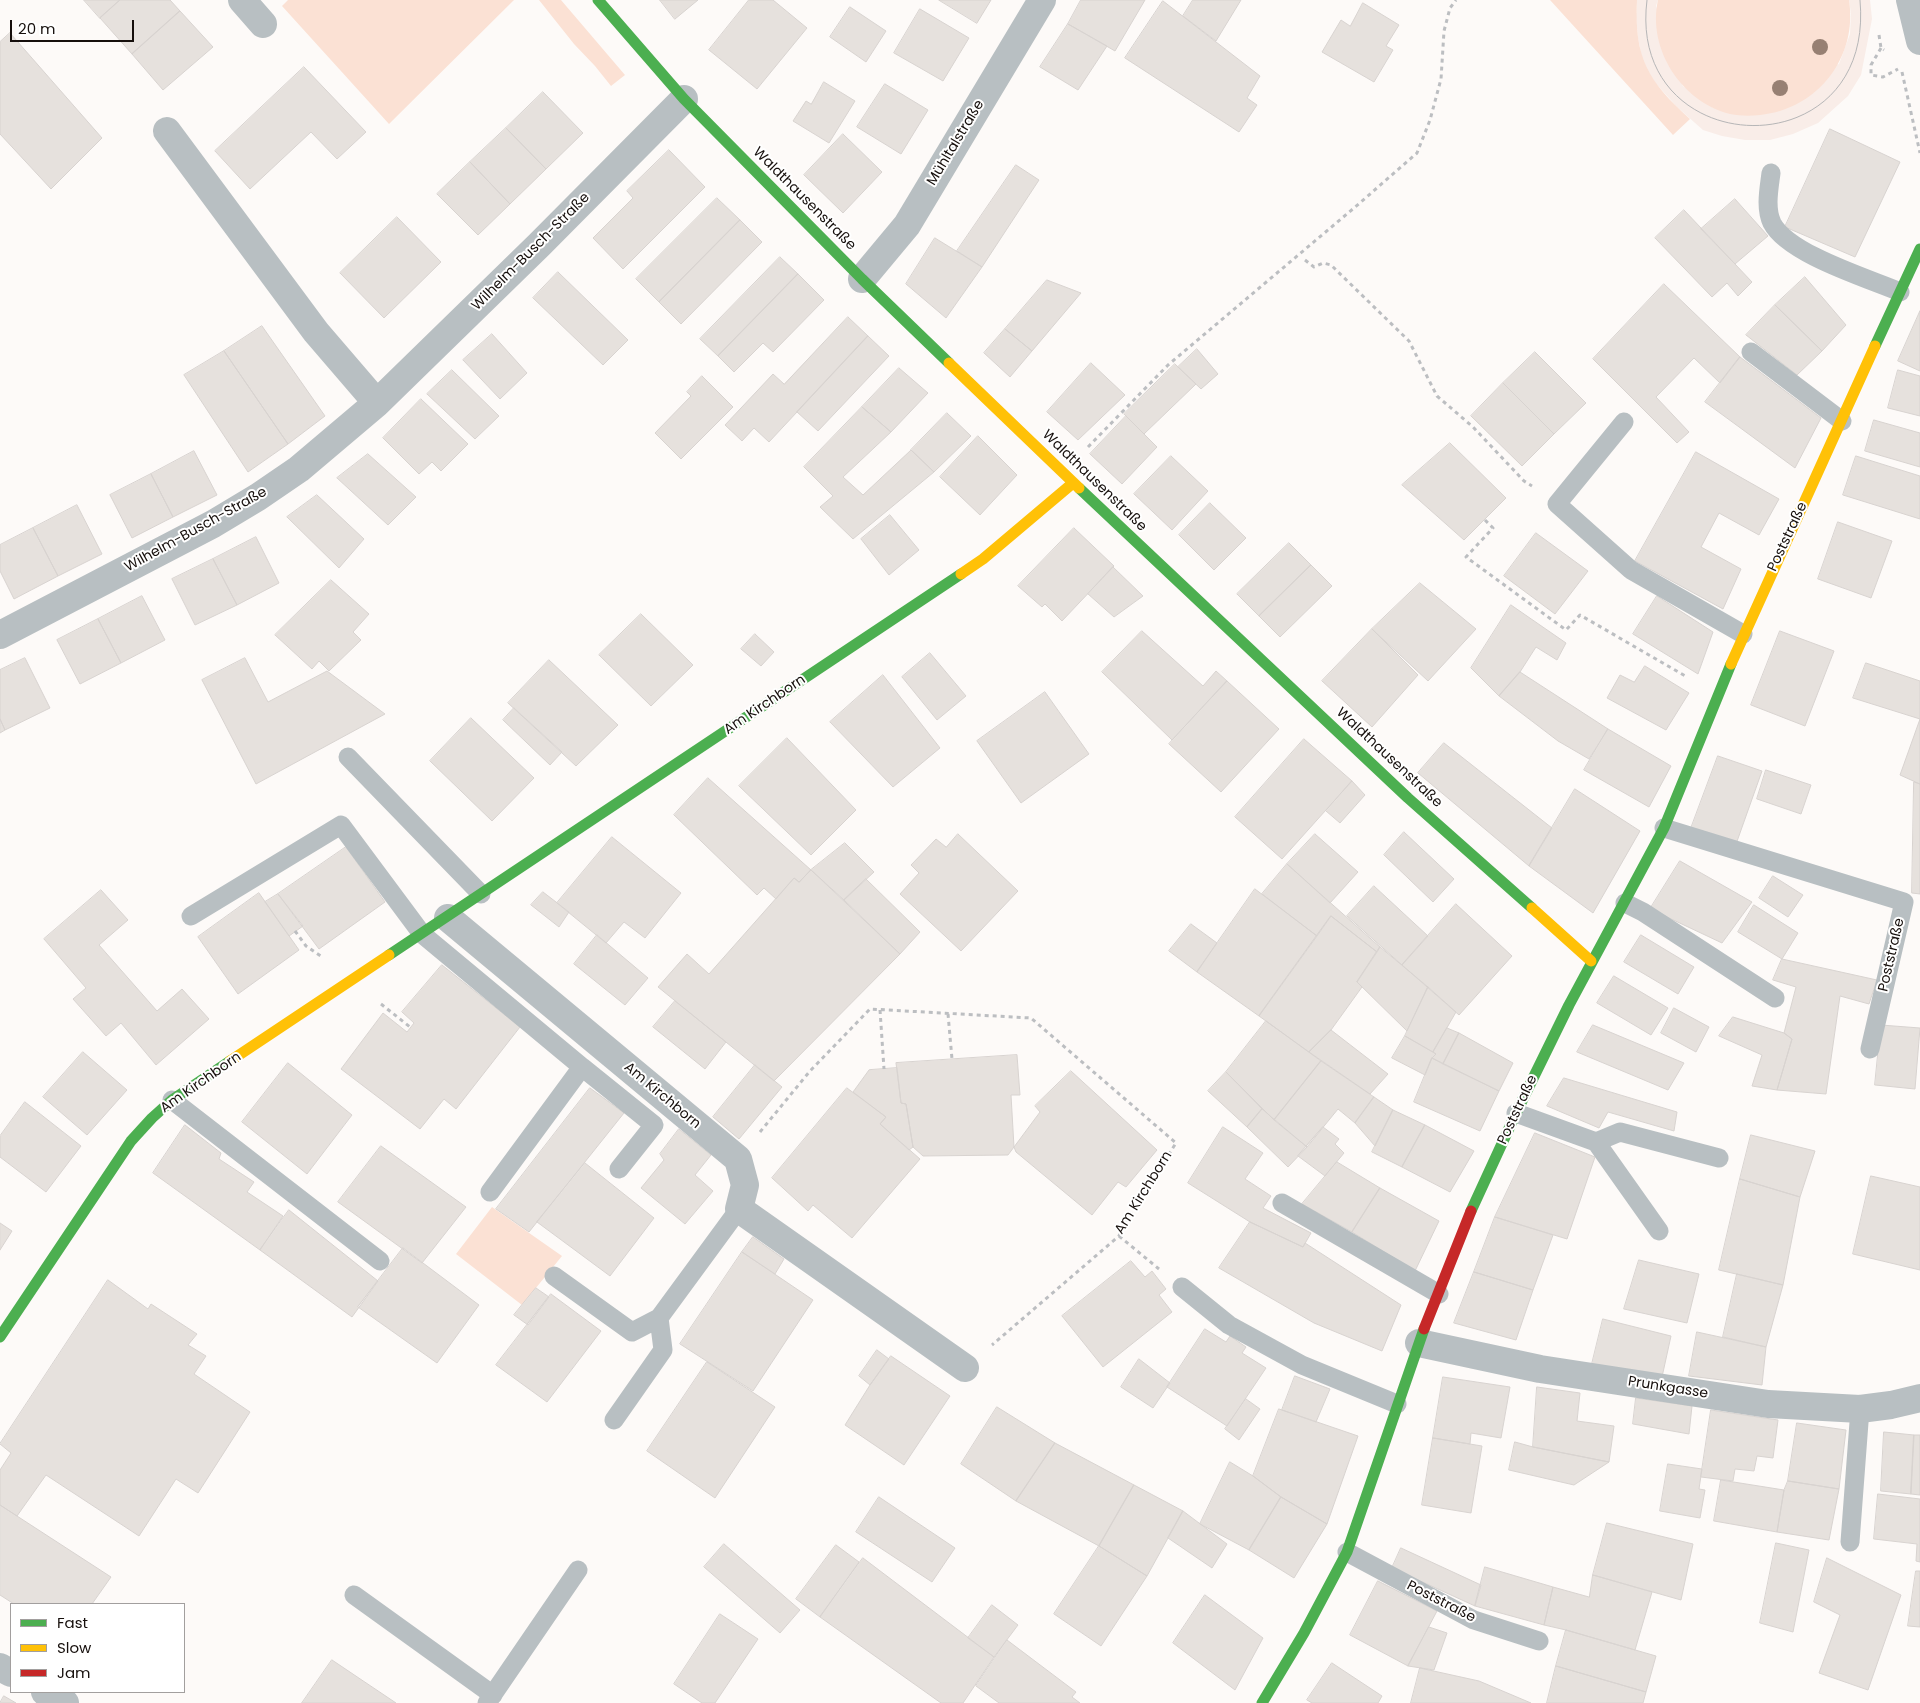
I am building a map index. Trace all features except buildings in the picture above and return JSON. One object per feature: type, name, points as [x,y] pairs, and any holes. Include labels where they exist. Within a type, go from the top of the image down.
[{"type":"street","points":[[242,0],[263,24]]},
{"type":"street","name":"Waldthausenstraße","points":[[598,0],[684,99],[862,279],[1074,483],[1408,798],[1591,961]]},
{"type":"street","name":"Mühltalstraße","points":[[862,279],[907,224],[1042,0]]},
{"type":"street","points":[[1910,0],[1920,40]]},
{"type":"street","name":"Wilhelm-Busch-Straße","points":[[0,635],[213,524],[300,469],[377,403],[539,245],[684,99]]},
{"type":"street","points":[[167,131],[310,325],[377,403]]},
{"type":"street","name":"Poststraße","points":[[1269,1701],[1347,1552],[1419,1343],[1468,1218],[1516,1113],[1591,961],[1625,903],[1664,828],[1743,634],[1920,249]]},
{"type":"street","name":"Am Kirchborn","points":[[0,1337],[130,1141],[172,1100],[448,918],[983,559],[1074,483]]},
{"type":"street","name":"Am Kirchborn","points":[[448,918],[738,1159]]},
{"type":"street","points":[[738,1159],[745,1185],[739,1209],[965,1368]]},
{"type":"street","name":"Prunkgasse","points":[[1419,1343],[1540,1369],[1758,1402],[1860,1409],[1891,1405],[1920,1398]]},
{"type":"street","points":[[47,1693],[65,1703]]},
{"type":"lane","points":[[1770,173],[1768,207],[1772,223],[1784,239],[1810,256],[1900,292]]},
{"type":"lane","points":[[1751,352],[1842,421]]},
{"type":"lane","points":[[1624,422],[1557,504],[1631,570],[1743,634]]},
{"type":"lane","points":[[348,757],[482,894]]},
{"type":"lane","points":[[191,916],[341,824],[422,934],[654,1125],[619,1169]]},
{"type":"lane","name":"Poststraße","points":[[1664,828],[1904,902],[1870,1049]]},
{"type":"lane","points":[[1625,903],[1643,912],[1775,998]]},
{"type":"lane","points":[[490,1192],[582,1067]]},
{"type":"lane","points":[[172,1100],[380,1261]]},
{"type":"lane","points":[[1516,1113],[1596,1142],[1659,1231]]},
{"type":"lane","points":[[1596,1142],[1620,1132],[1719,1158]]},
{"type":"lane","points":[[1282,1204],[1439,1294]]},
{"type":"lane","points":[[554,1276],[632,1332],[658,1318],[739,1209]]},
{"type":"lane","points":[[1182,1287],[1229,1325],[1245,1334],[1302,1365],[1397,1404]]},
{"type":"lane","points":[[614,1420],[663,1350],[658,1318]]},
{"type":"lane","points":[[1850,1542],[1860,1409]]},
{"type":"lane","name":"Poststraße","points":[[1347,1552],[1474,1620],[1539,1641]]},
{"type":"lane","points":[[354,1595],[490,1699],[578,1570]]},
{"type":"path","points":[[1082,453],[1168,365],[1354,208],[1416,153],[1430,120],[1441,79],[1444,31],[1450,8],[1456,0]]},
{"type":"path","points":[[1882,48],[1870,65],[1871,75],[1883,77],[1901,68],[1920,153]]},
{"type":"path","points":[[1305,260],[1314,267],[1324,264],[1331,265],[1409,341],[1437,396],[1473,426],[1524,481],[1557,504]]},
{"type":"path","points":[[1485,520],[1493,528],[1466,557],[1566,630],[1580,615],[1690,679]]},
{"type":"path","points":[[295,931],[306,946],[328,961]]},
{"type":"path","name":"Am Kirchborn","points":[[738,1159],[810,1072],[870,1009],[1031,1018],[1176,1143],[1125,1223],[1119,1236],[965,1368]]},
{"type":"path","points":[[880,1010],[884,1069]]},
{"type":"path","points":[[948,1014],[952,1059]]},
{"type":"path","points":[[398,1017],[410,1027]]},
{"type":"path","points":[[1119,1236],[1182,1287]]},
{"type":"shaded area","points":[[288,0],[514,0],[389,124],[282,6]]},
{"type":"shaded area","points":[[539,0],[561,0],[625,75],[611,86]]},
{"type":"shaded area","points":[[1550,0],[1637,0],[1638,38],[1641,53],[1647,67],[1664,93],[1690,119],[1673,135]]},
{"type":"shaded area","points":[[1637,0],[1658,0],[1656,6],[1683,86],[1713,108],[1839,64],[1850,34],[1851,14],[1849,0],[1870,0],[1872,19],[1861,75],[1848,96],[1818,123],[1793,134],[1770,140],[1745,140],[1703,130],[1677,107],[1650,77],[1642,58],[1638,38]]},
{"type":"shaded area","points":[[1658,0],[1849,0],[1850,21],[1847,41],[1840,60],[1830,77],[1800,103],[1781,111],[1760,115],[1730,114],[1713,108],[1697,98],[1683,86],[1672,71],[1663,54],[1658,37],[1656,18]]},
{"type":"shaded area","points":[[492,1207],[562,1256],[522,1305],[456,1254]]},
{"type":"tram line","points":[[1647,0],[1651,54],[1674,93],[1709,117],[1752,126],[1794,119],[1831,95],[1855,56],[1860,0]]},
{"type":"traffic: fast","points":[[598,0],[684,99],[862,279],[949,363]]},
{"type":"traffic: fast","points":[[1875,346],[1920,249]]},
{"type":"traffic: fast","points":[[1079,488],[1408,798],[1532,908]]},
{"type":"traffic: fast","points":[[389,955],[961,574]]},
{"type":"traffic: fast","points":[[1471,1211],[1569,1005],[1664,828],[1731,664]]},
{"type":"traffic: fast","points":[[0,1337],[131,1141],[172,1100],[230,1061]]},
{"type":"traffic: fast","points":[[1262,1703],[1304,1633],[1347,1552],[1424,1329]]},
{"type":"traffic: slow","points":[[1731,664],[1875,346]]},
{"type":"traffic: slow","points":[[949,363],[1079,488]]},
{"type":"traffic: slow","points":[[961,574],[983,559],[1073,483]]},
{"type":"traffic: slow","points":[[1532,908],[1591,961]]},
{"type":"traffic: slow","points":[[230,1061],[389,955]]},
{"type":"traffic: jam","points":[[1424,1329],[1471,1211]]}]
